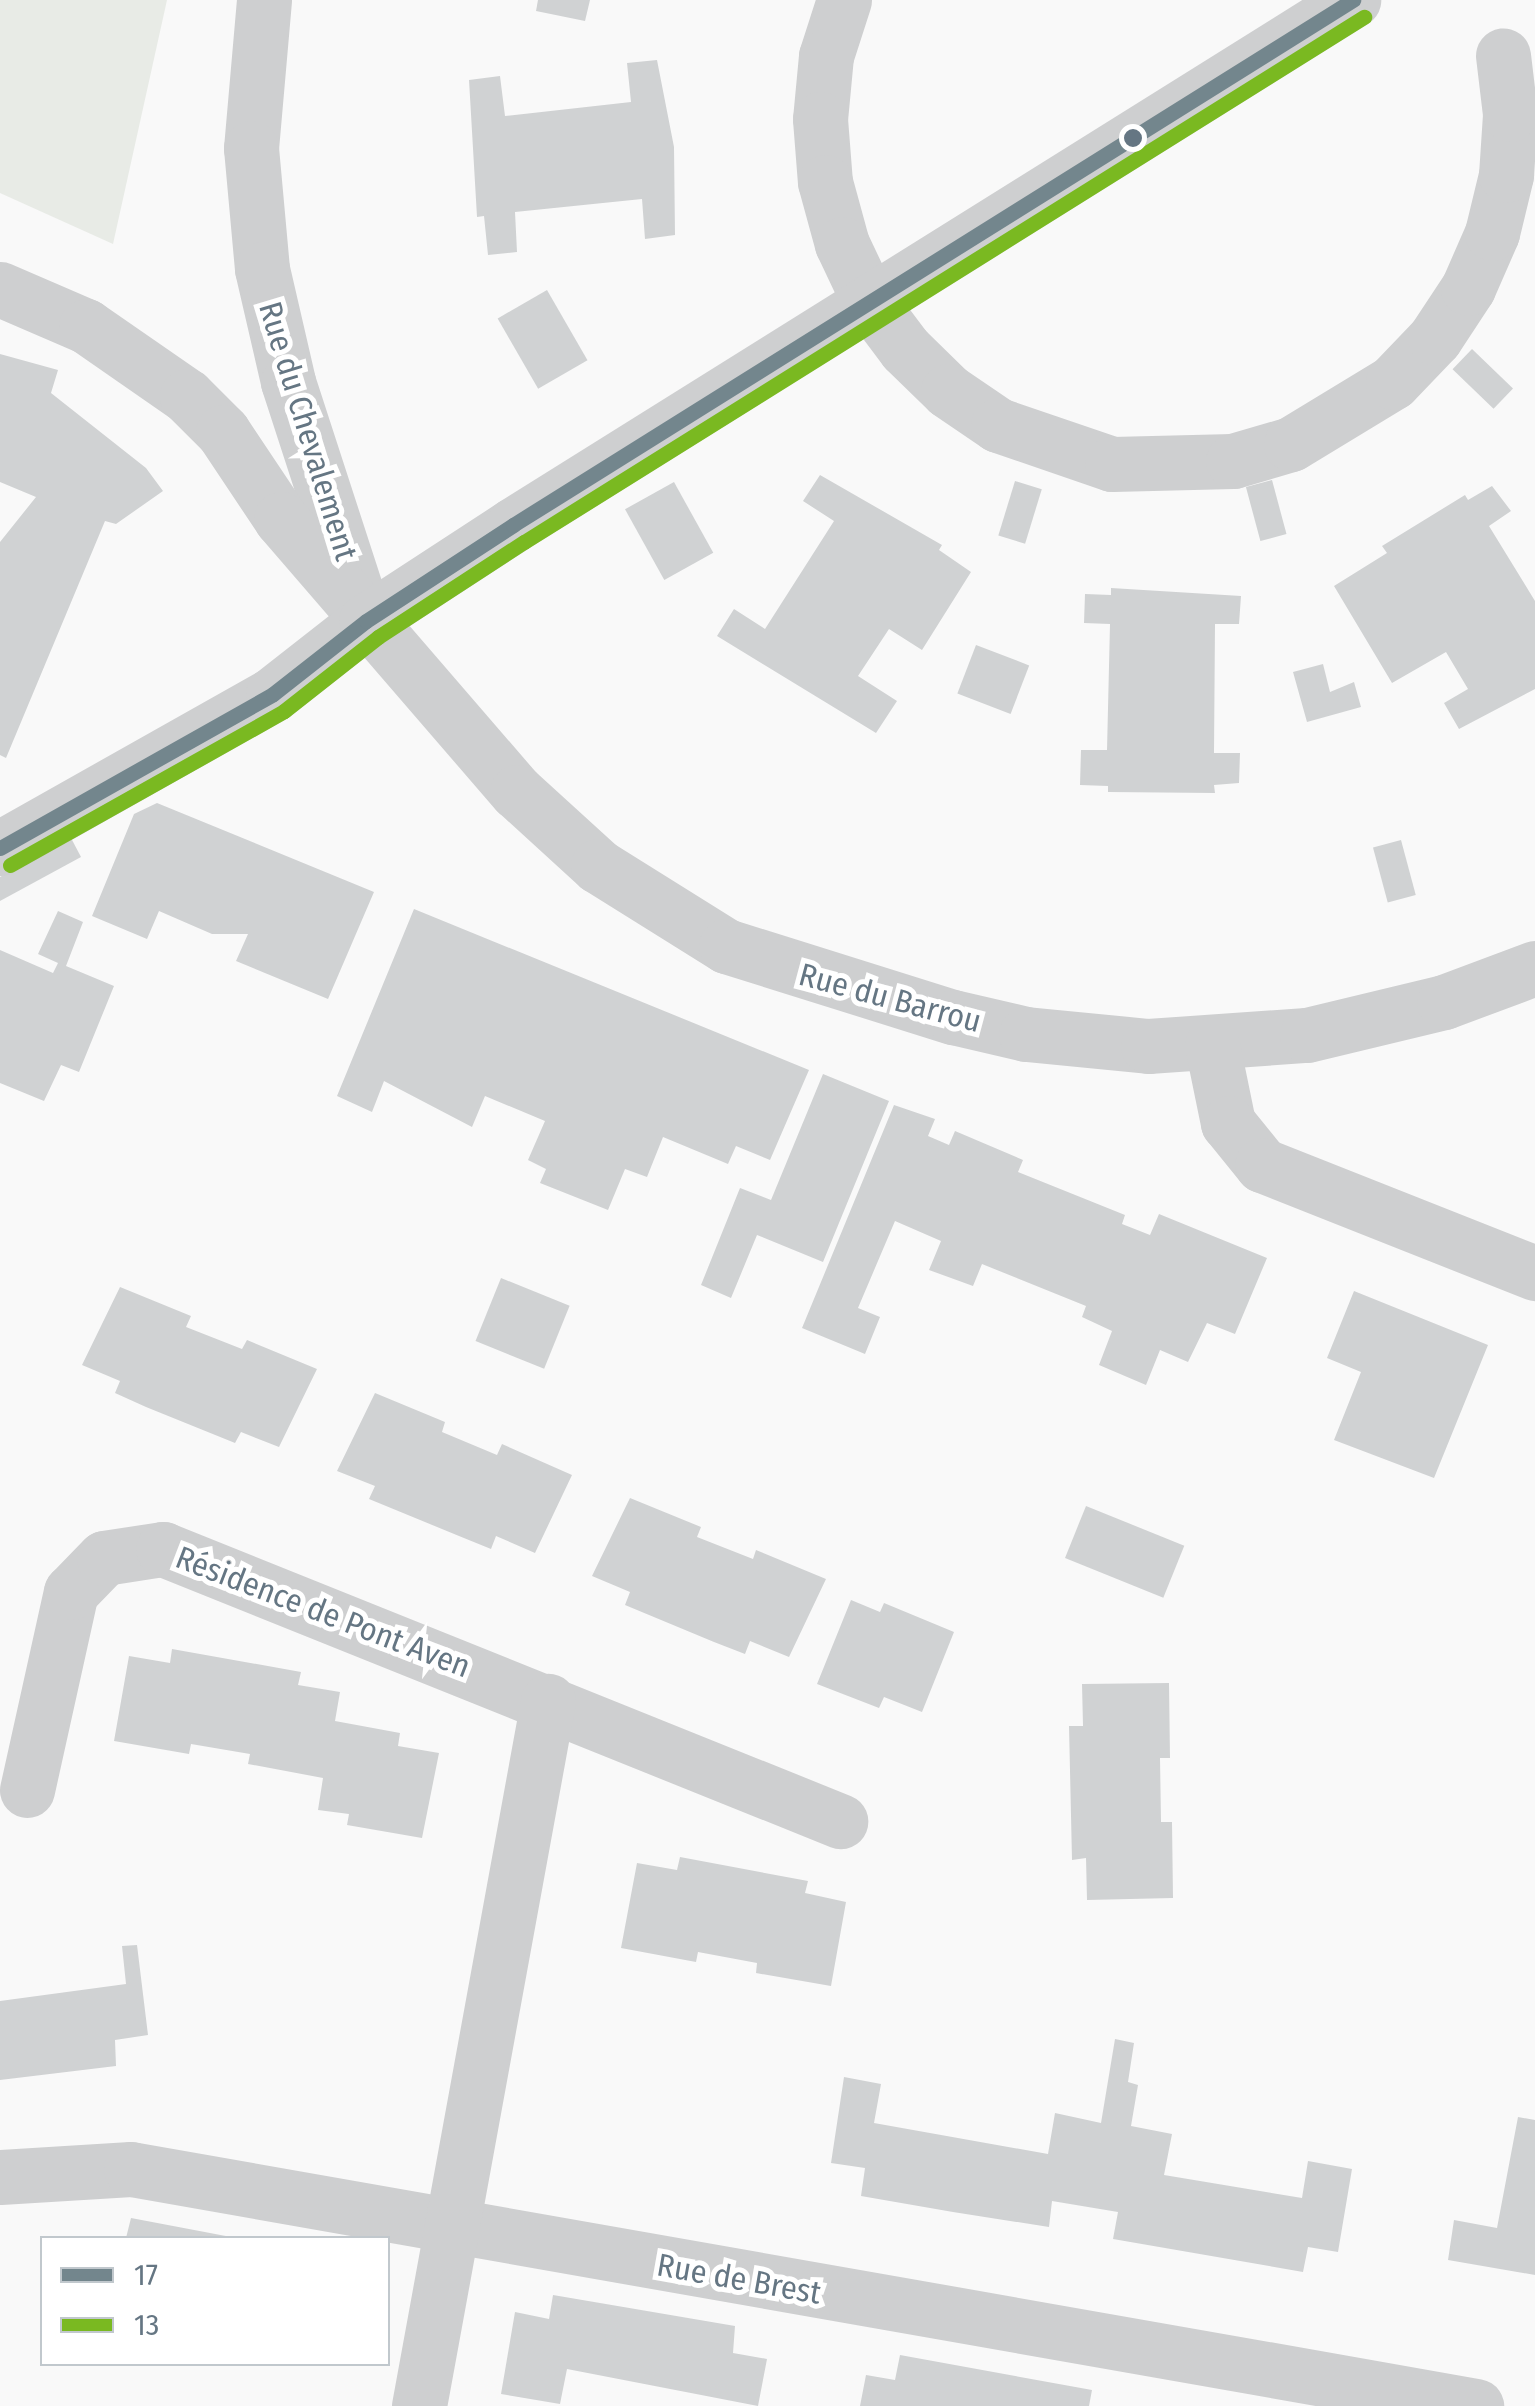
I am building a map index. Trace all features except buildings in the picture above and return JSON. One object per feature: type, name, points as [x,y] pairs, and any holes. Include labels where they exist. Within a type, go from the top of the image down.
[{"type":"street","name":"Rue du Chevalement","points":[[264,0],[251,148],[262,269],[288,382],[366,620]]},
{"type":"street","points":[[844,0],[826,56],[820,119],[825,182],[842,244],[870,301],[948,392],[998,425],[1054,448],[1112,464],[1172,467],[1232,461],[1290,444],[1393,382],[1435,338],[1468,288],[1492,233],[1506,175],[1510,114],[1504,55]]},
{"type":"street","points":[[0,848],[273,694],[366,620],[1353,0]]},
{"type":"street","name":"Rue du Barrou","points":[[0,289],[86,326],[187,396],[223,432],[281,519],[517,792],[598,866],[726,946],[884,1000],[1026,1034],[1148,1046],[1212,1045],[1376,1021],[1535,968]]},
{"type":"street","points":[[1212,1045],[1228,1123],[1262,1165],[1535,1273]]},
{"type":"street","name":"Résidence de Pont Aven","points":[[27,1790],[71,1592],[104,1558],[130,1550],[196,1557],[840,1821]]},
{"type":"street","points":[[419,2406],[548,1702]]},
{"type":"street","name":"Rue de Brest","points":[[0,2176],[131,2169],[452,2228],[1252,2388],[1476,2406]]},
{"type":"shaded area","points":[[0,0],[167,0],[113,244],[0,193]]},
{"type":"transit line","name":"17","points":[[0,848],[273,694],[366,621],[513,525],[1353,0]]},
{"type":"transit line","name":"13","points":[[10,865],[284,711],[378,637],[524,542],[1364,17]]}]
